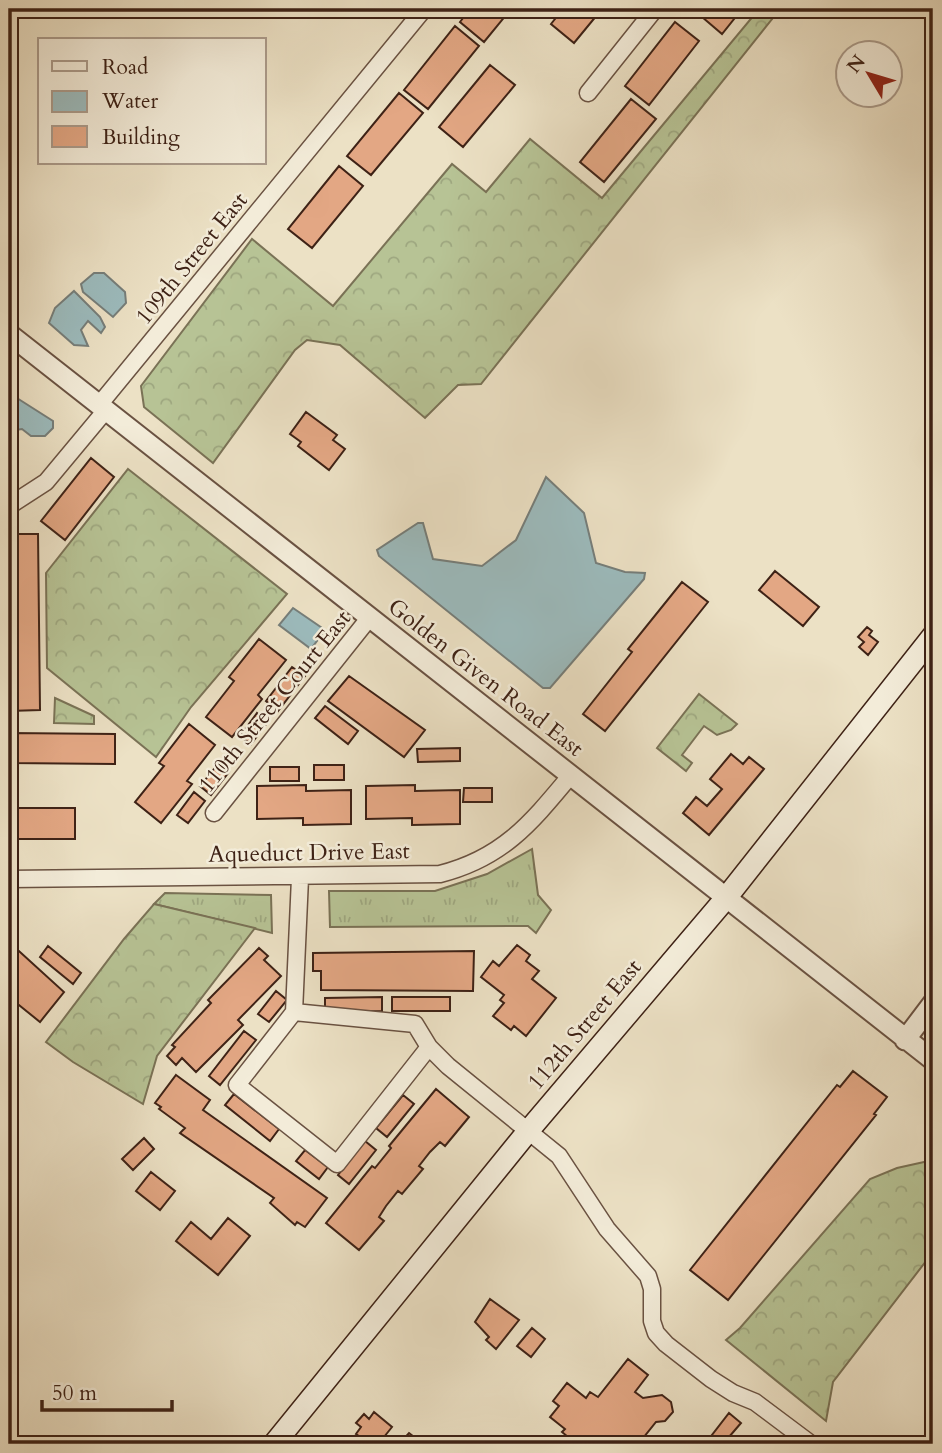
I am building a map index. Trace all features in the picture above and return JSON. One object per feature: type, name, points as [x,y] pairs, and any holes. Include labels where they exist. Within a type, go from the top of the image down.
[{"type":"main road","name":"112th Street East","points":[[274,1444],[529,1130],[726,898],[933,636]]},
{"type":"street","name":"109th Street East","points":[[9,506],[46,482],[424,9]]},
{"type":"street","points":[[588,93],[655,9]]},
{"type":"street","name":"Golden Given Road East","points":[[9,334],[933,1060]]},
{"type":"street","name":"110th Street Court East","points":[[214,813],[370,617]]},
{"type":"street","name":"Aqueduct Drive East","points":[[9,879],[440,874],[483,860],[524,831],[571,775]]},
{"type":"street","points":[[300,877],[294,1012],[237,1085],[337,1164],[429,1047]]},
{"type":"street","points":[[905,1040],[933,1003]]},
{"type":"street","points":[[294,1012],[408,1022],[419,1029],[429,1047],[448,1066],[559,1156],[607,1229],[648,1276],[656,1333],[711,1379],[733,1393],[755,1402],[811,1444]]},
{"type":"green space","points":[[759,9],[780,9],[481,384],[458,385],[425,418],[340,345],[307,340],[295,350],[213,463],[144,407],[141,386],[252,239],[333,306],[452,164],[486,192],[530,139],[602,198]]},
{"type":"green space","points":[[128,469],[287,594],[191,707],[156,757],[47,668],[46,573]]},
{"type":"green space","points":[[699,694],[737,724],[731,730],[717,735],[704,726],[682,755],[692,763],[686,771],[657,748]]},
{"type":"green space","points":[[55,698],[94,716],[94,724],[54,723]]},
{"type":"green space","points":[[532,849],[538,895],[551,910],[536,933],[528,926],[330,927],[329,891],[435,891],[487,874]]},
{"type":"green space","points":[[165,893],[271,895],[272,933],[154,904]]},
{"type":"green space","points":[[154,904],[255,928],[157,1056],[143,1104],[73,1062],[46,1042]]},
{"type":"green space","points":[[933,1160],[933,1252],[833,1382],[826,1421],[726,1340],[740,1328],[870,1179],[897,1168]]},
{"type":"water","points":[[94,273],[104,273],[125,292],[126,303],[113,317],[83,292],[81,284]]},
{"type":"water","points":[[74,291],[100,317],[105,327],[101,333],[88,321],[81,330],[88,346],[74,345],[49,323],[55,308]]},
{"type":"water","points":[[9,393],[53,421],[53,428],[45,436],[31,436],[22,429],[9,431]]},
{"type":"water","points":[[546,477],[584,513],[596,563],[625,572],[645,573],[644,579],[550,688],[543,688],[379,556],[377,550],[418,523],[423,523],[433,559],[482,566],[516,540]]},
{"type":"water","points":[[293,608],[325,630],[311,649],[279,625]]},
{"type":"building","points":[[470,9],[511,9],[484,42],[460,22]]},
{"type":"building","points":[[563,9],[602,9],[574,43],[551,24]]},
{"type":"building","points":[[742,9],[722,34],[695,11]]},
{"type":"building","points":[[675,22],[699,41],[649,105],[625,86]]},
{"type":"building","points":[[455,26],[479,46],[428,109],[404,90]]},
{"type":"building","points":[[490,65],[515,85],[463,147],[439,127]]},
{"type":"building","points":[[399,93],[423,113],[371,175],[347,156]]},
{"type":"building","points":[[631,99],[656,119],[604,182],[580,162]]},
{"type":"building","points":[[339,166],[363,186],[312,248],[288,229]]},
{"type":"building","points":[[306,412],[337,435],[333,440],[345,449],[329,470],[298,446],[301,442],[290,434]]},
{"type":"building","points":[[91,458],[114,477],[65,540],[41,521]]},
{"type":"building","points":[[9,534],[38,534],[40,710],[9,711]]},
{"type":"building","points":[[775,571],[819,607],[803,626],[759,590]]},
{"type":"building","points":[[682,582],[708,602],[605,731],[583,714],[632,652],[628,649]]},
{"type":"building","points":[[867,627],[872,631],[869,635],[878,642],[868,655],[859,647],[864,642],[858,637]]},
{"type":"building","points":[[259,639],[286,660],[258,695],[262,699],[232,737],[206,717],[234,681],[229,677]]},
{"type":"building","points":[[292,667],[305,676],[278,711],[266,701]]},
{"type":"building","points":[[349,676],[425,730],[404,757],[328,701]]},
{"type":"building","points":[[325,706],[358,731],[348,744],[315,718]]},
{"type":"building","points":[[257,713],[268,722],[251,744],[240,736]]},
{"type":"building","points":[[189,724],[215,745],[187,781],[192,784],[161,823],[135,802],[164,766],[159,763]]},
{"type":"building","points":[[9,733],[115,734],[115,764],[9,763]]},
{"type":"building","points":[[460,748],[460,761],[418,762],[417,749]]},
{"type":"building","points":[[731,754],[743,764],[749,757],[764,769],[709,835],[683,813],[696,797],[707,806],[722,789],[710,779]]},
{"type":"building","points":[[218,764],[229,772],[211,795],[200,786]]},
{"type":"building","points":[[314,765],[344,765],[344,780],[314,780]]},
{"type":"building","points":[[270,767],[299,767],[299,781],[270,781]]},
{"type":"building","points":[[306,785],[306,791],[351,790],[351,824],[303,825],[303,818],[257,819],[257,786]]},
{"type":"building","points":[[415,785],[415,791],[460,790],[460,824],[412,825],[412,818],[366,819],[366,786]]},
{"type":"building","points":[[464,788],[492,788],[492,802],[463,802]]},
{"type":"building","points":[[194,792],[205,801],[188,823],[177,815]]},
{"type":"building","points":[[9,808],[75,808],[75,839],[9,839]]},
{"type":"building","points":[[9,942],[64,992],[40,1022],[9,997]]},
{"type":"building","points":[[517,945],[530,955],[526,961],[539,971],[532,979],[556,998],[526,1036],[514,1026],[511,1030],[493,1016],[504,1003],[500,1000],[504,995],[481,977],[493,961],[499,966]]},
{"type":"building","points":[[48,946],[81,973],[73,984],[40,957]]},
{"type":"building","points":[[259,948],[268,956],[264,960],[281,976],[238,1020],[243,1025],[196,1072],[182,1058],[176,1065],[167,1056],[175,1047],[172,1045],[211,1003],[208,1000]]},
{"type":"building","points":[[474,951],[473,991],[321,990],[321,971],[313,971],[313,953]]},
{"type":"building","points":[[276,991],[287,1000],[269,1022],[258,1014]]},
{"type":"building","points":[[382,997],[382,1011],[325,1012],[325,998]]},
{"type":"building","points":[[392,997],[450,997],[450,1011],[392,1011]]},
{"type":"building","points":[[244,1031],[256,1040],[220,1085],[209,1076]]},
{"type":"building","points":[[853,1071],[887,1097],[874,1114],[876,1115],[728,1300],[690,1270],[837,1085],[840,1087]]},
{"type":"building","points":[[176,1075],[210,1100],[203,1110],[327,1198],[305,1227],[297,1222],[295,1225],[270,1203],[274,1198],[180,1133],[185,1128],[159,1109],[161,1107],[155,1103]]},
{"type":"building","points":[[436,1089],[469,1117],[445,1146],[440,1142],[430,1152],[419,1166],[423,1169],[402,1194],[398,1191],[386,1206],[379,1217],[384,1221],[359,1250],[326,1223],[372,1166],[375,1168],[391,1148],[389,1146]]},
{"type":"building","points":[[234,1094],[279,1129],[270,1141],[225,1105]]},
{"type":"building","points":[[403,1095],[414,1104],[387,1137],[376,1128]]},
{"type":"building","points":[[144,1138],[154,1149],[133,1170],[122,1159]]},
{"type":"building","points":[[365,1141],[376,1150],[349,1184],[338,1175]]},
{"type":"building","points":[[305,1150],[328,1167],[319,1179],[296,1161]]},
{"type":"building","points":[[151,1172],[175,1191],[160,1210],[136,1191]]},
{"type":"building","points":[[228,1218],[250,1236],[218,1275],[176,1241],[191,1222],[211,1239]]},
{"type":"building","points":[[490,1299],[519,1320],[496,1349],[486,1340],[489,1337],[475,1322]]},
{"type":"building","points":[[532,1328],[545,1339],[531,1357],[517,1346]]},
{"type":"building","points":[[628,1359],[648,1375],[635,1392],[643,1398],[662,1395],[671,1402],[673,1412],[665,1421],[656,1422],[640,1442],[642,1444],[572,1444],[574,1442],[562,1432],[565,1429],[550,1417],[559,1406],[553,1401],[567,1383],[586,1398],[590,1392],[598,1397]]},
{"type":"building","points":[[374,1412],[392,1427],[384,1437],[389,1441],[387,1444],[370,1444],[356,1434],[361,1427],[356,1423],[364,1414],[369,1419]]},
{"type":"building","points":[[729,1413],[741,1423],[723,1444],[705,1444]]},
{"type":"building","points":[[409,1433],[423,1444],[399,1444]]}]
